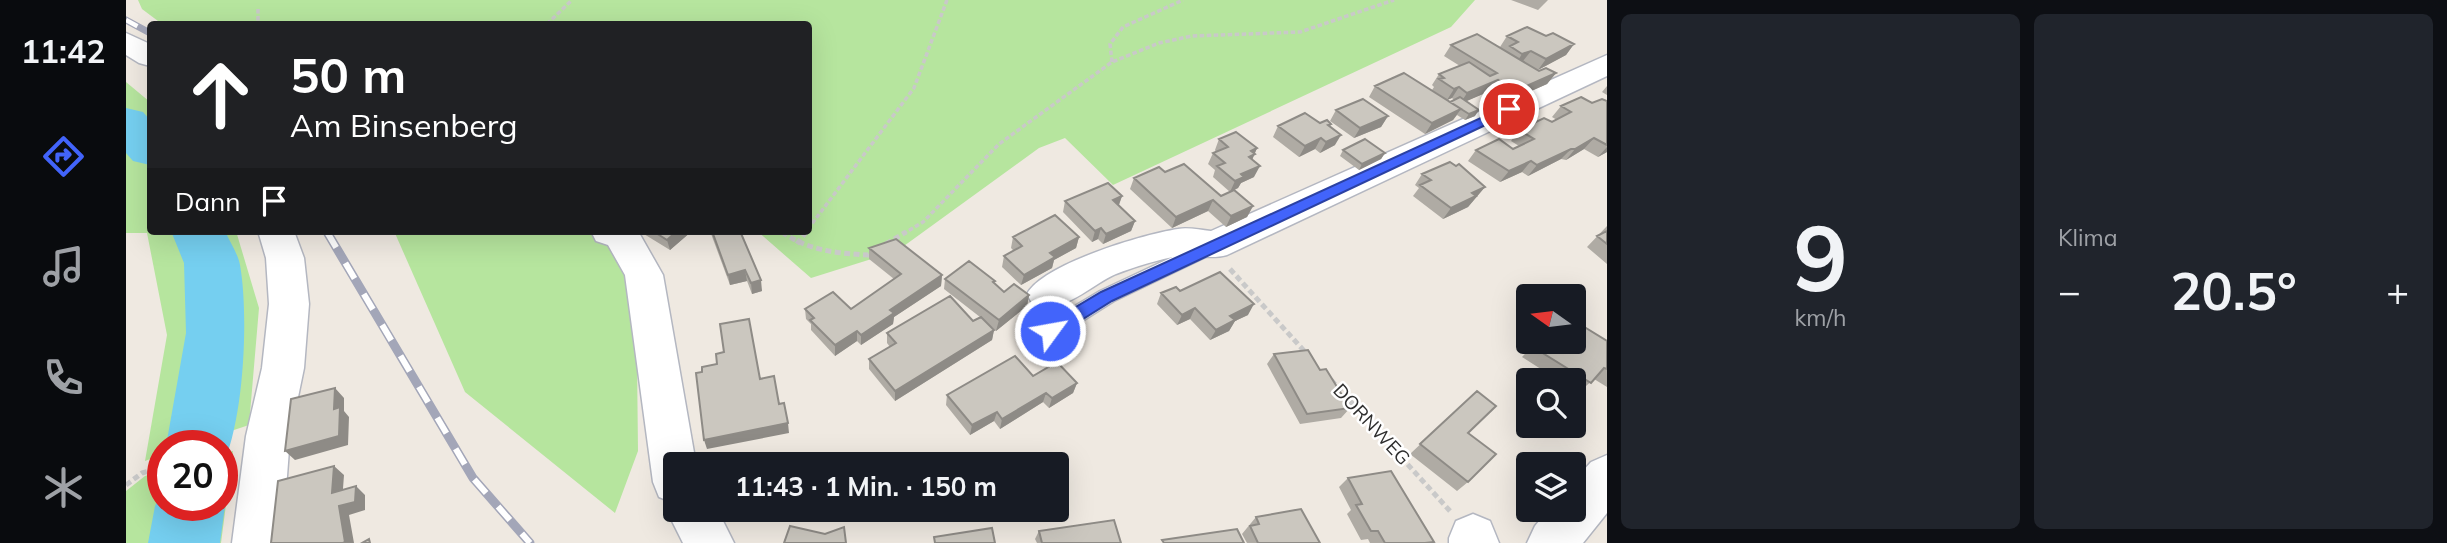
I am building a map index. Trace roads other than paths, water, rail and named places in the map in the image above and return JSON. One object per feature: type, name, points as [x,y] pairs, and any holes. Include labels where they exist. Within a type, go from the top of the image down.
[{"type":"street","points":[[126,42],[147,55]]},
{"type":"street","points":[[1047,294],[1105,263],[1181,242],[1214,245],[1607,64]]},
{"type":"street","points":[[619,235],[644,275],[671,452]]},
{"type":"street","points":[[257,543],[268,436],[283,368],[289,304],[281,244]]},
{"type":"street","points":[[1552,543],[1607,477]]},
{"type":"street","points":[[697,522],[709,543]]},
{"type":"lane","points":[[1050,331],[1107,296],[1214,245]]},
{"type":"waterway","points":[[126,123],[147,146]]},
{"type":"waterway","points":[[200,235],[212,263],[216,333],[201,430]]},
{"type":"waterway","points":[[184,543],[188,521]]},
{"type":"railway","points":[[126,20],[147,31]]},
{"type":"railway","points":[[329,235],[473,478],[530,543]]}]
